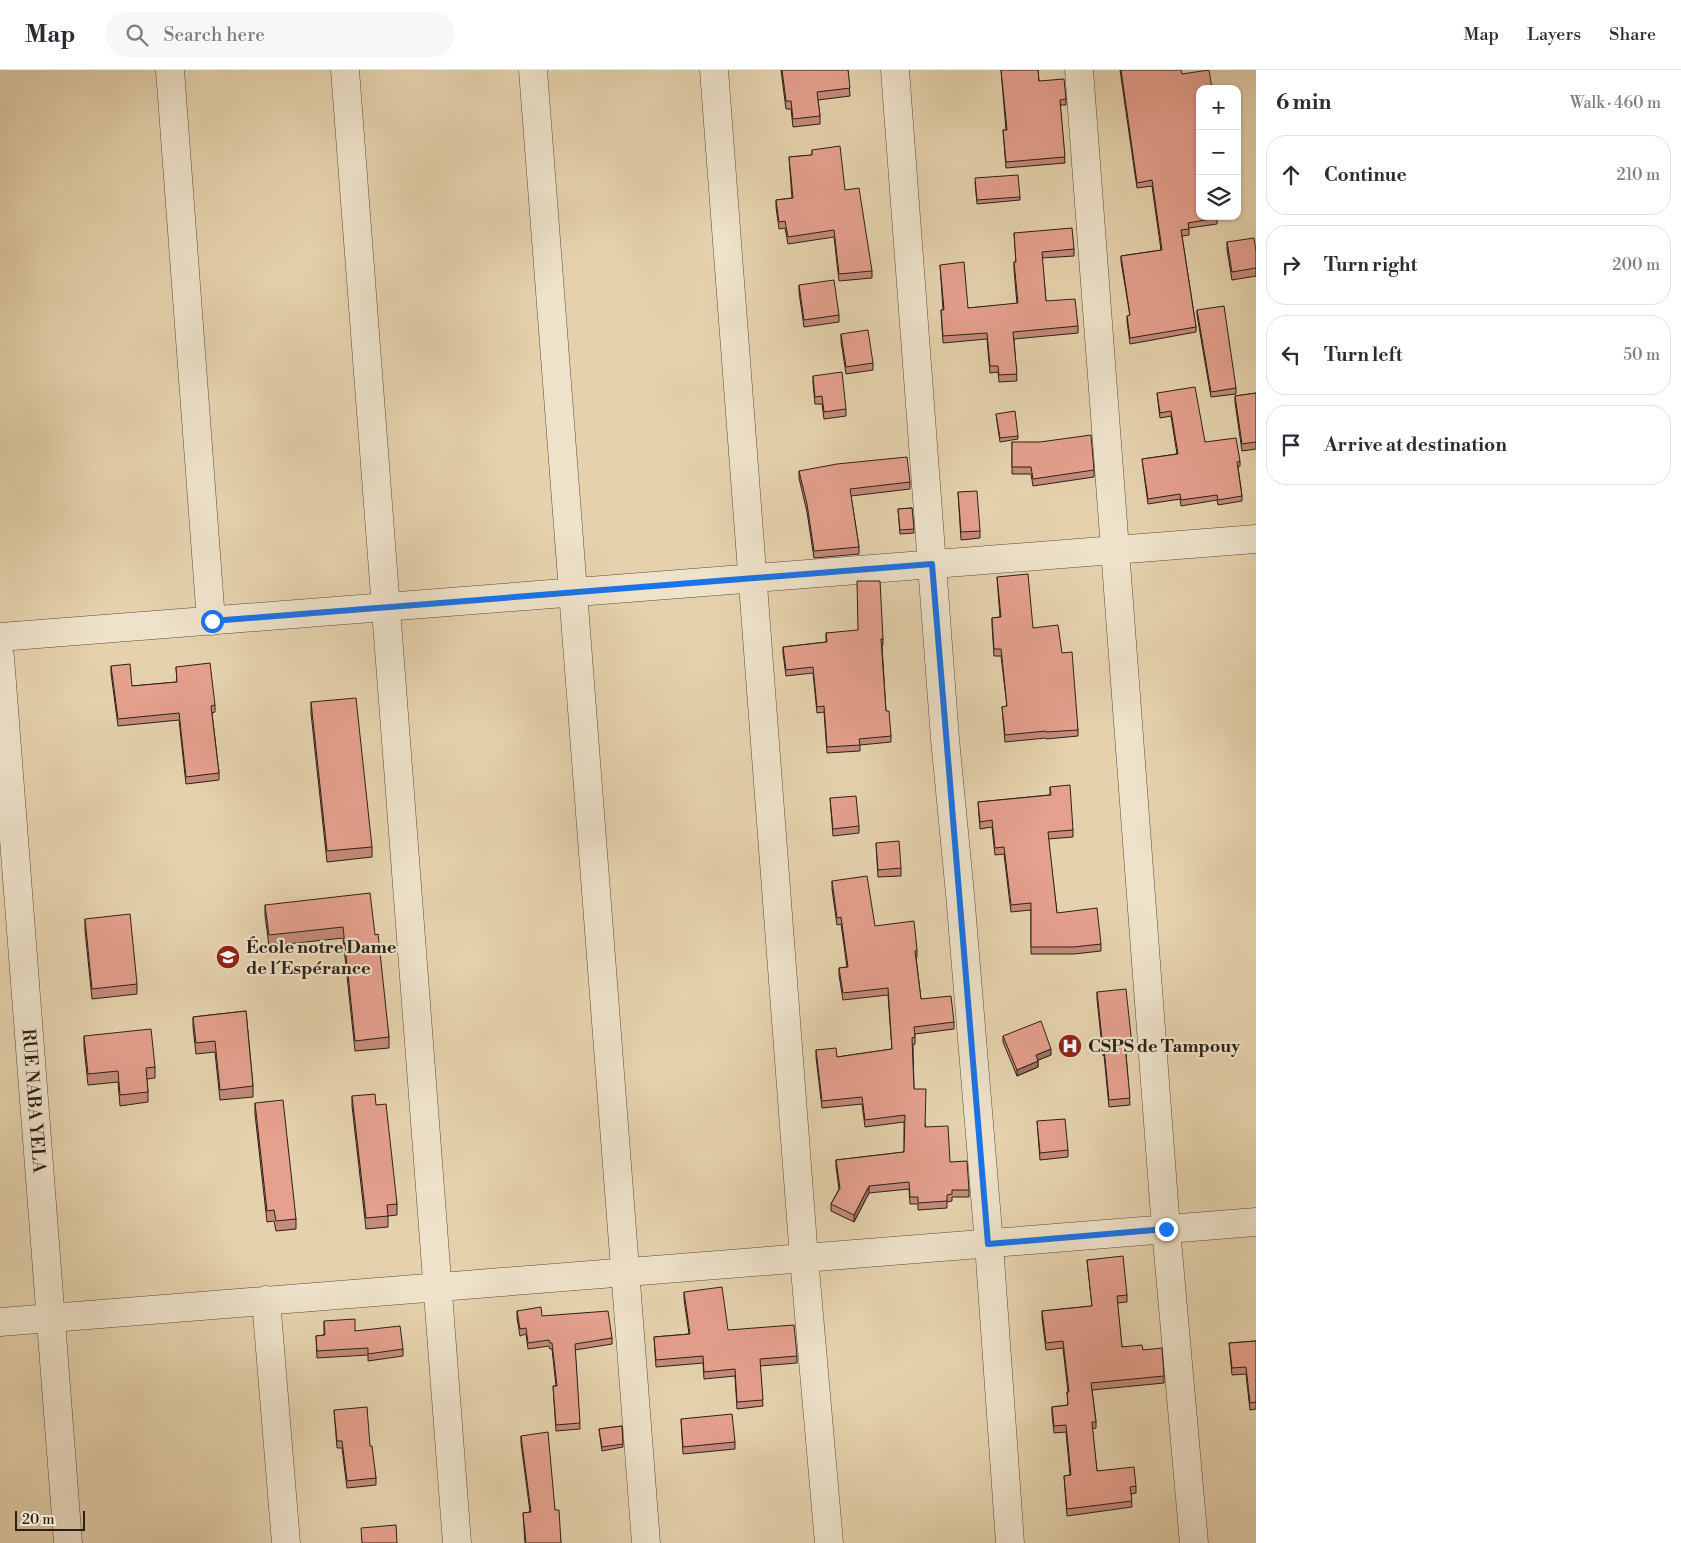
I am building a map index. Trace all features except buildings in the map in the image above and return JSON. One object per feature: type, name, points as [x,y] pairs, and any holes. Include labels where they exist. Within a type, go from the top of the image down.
[{"type":"street","points":[[170,70],[212,621]]},
{"type":"street","points":[[345,70],[457,1543]]},
{"type":"street","points":[[533,70],[646,1543]]},
{"type":"street","points":[[714,70],[754,577],[804,1258],[829,1543]]},
{"type":"street","points":[[895,70],[932,564],[988,1244],[1010,1543]]},
{"type":"street","points":[[1079,70],[1166,1229],[1194,1543]]},
{"type":"street","points":[[0,637],[1256,539]]},
{"type":"street","name":"RUE NABA YELA","points":[[0,657],[68,1543]]},
{"type":"street","points":[[0,1322],[1256,1222]]},
{"type":"street","points":[[266,1300],[286,1543]]},
{"type":"place","name":"École notre Dame de l´Espérance","points":[[228,957]]},
{"type":"place","name":"CSPS de Tampouy","points":[[1070,1046]]},
{"type":"route","points":[[212,621],[932,564],[988,1244],[1166,1229]]}]
